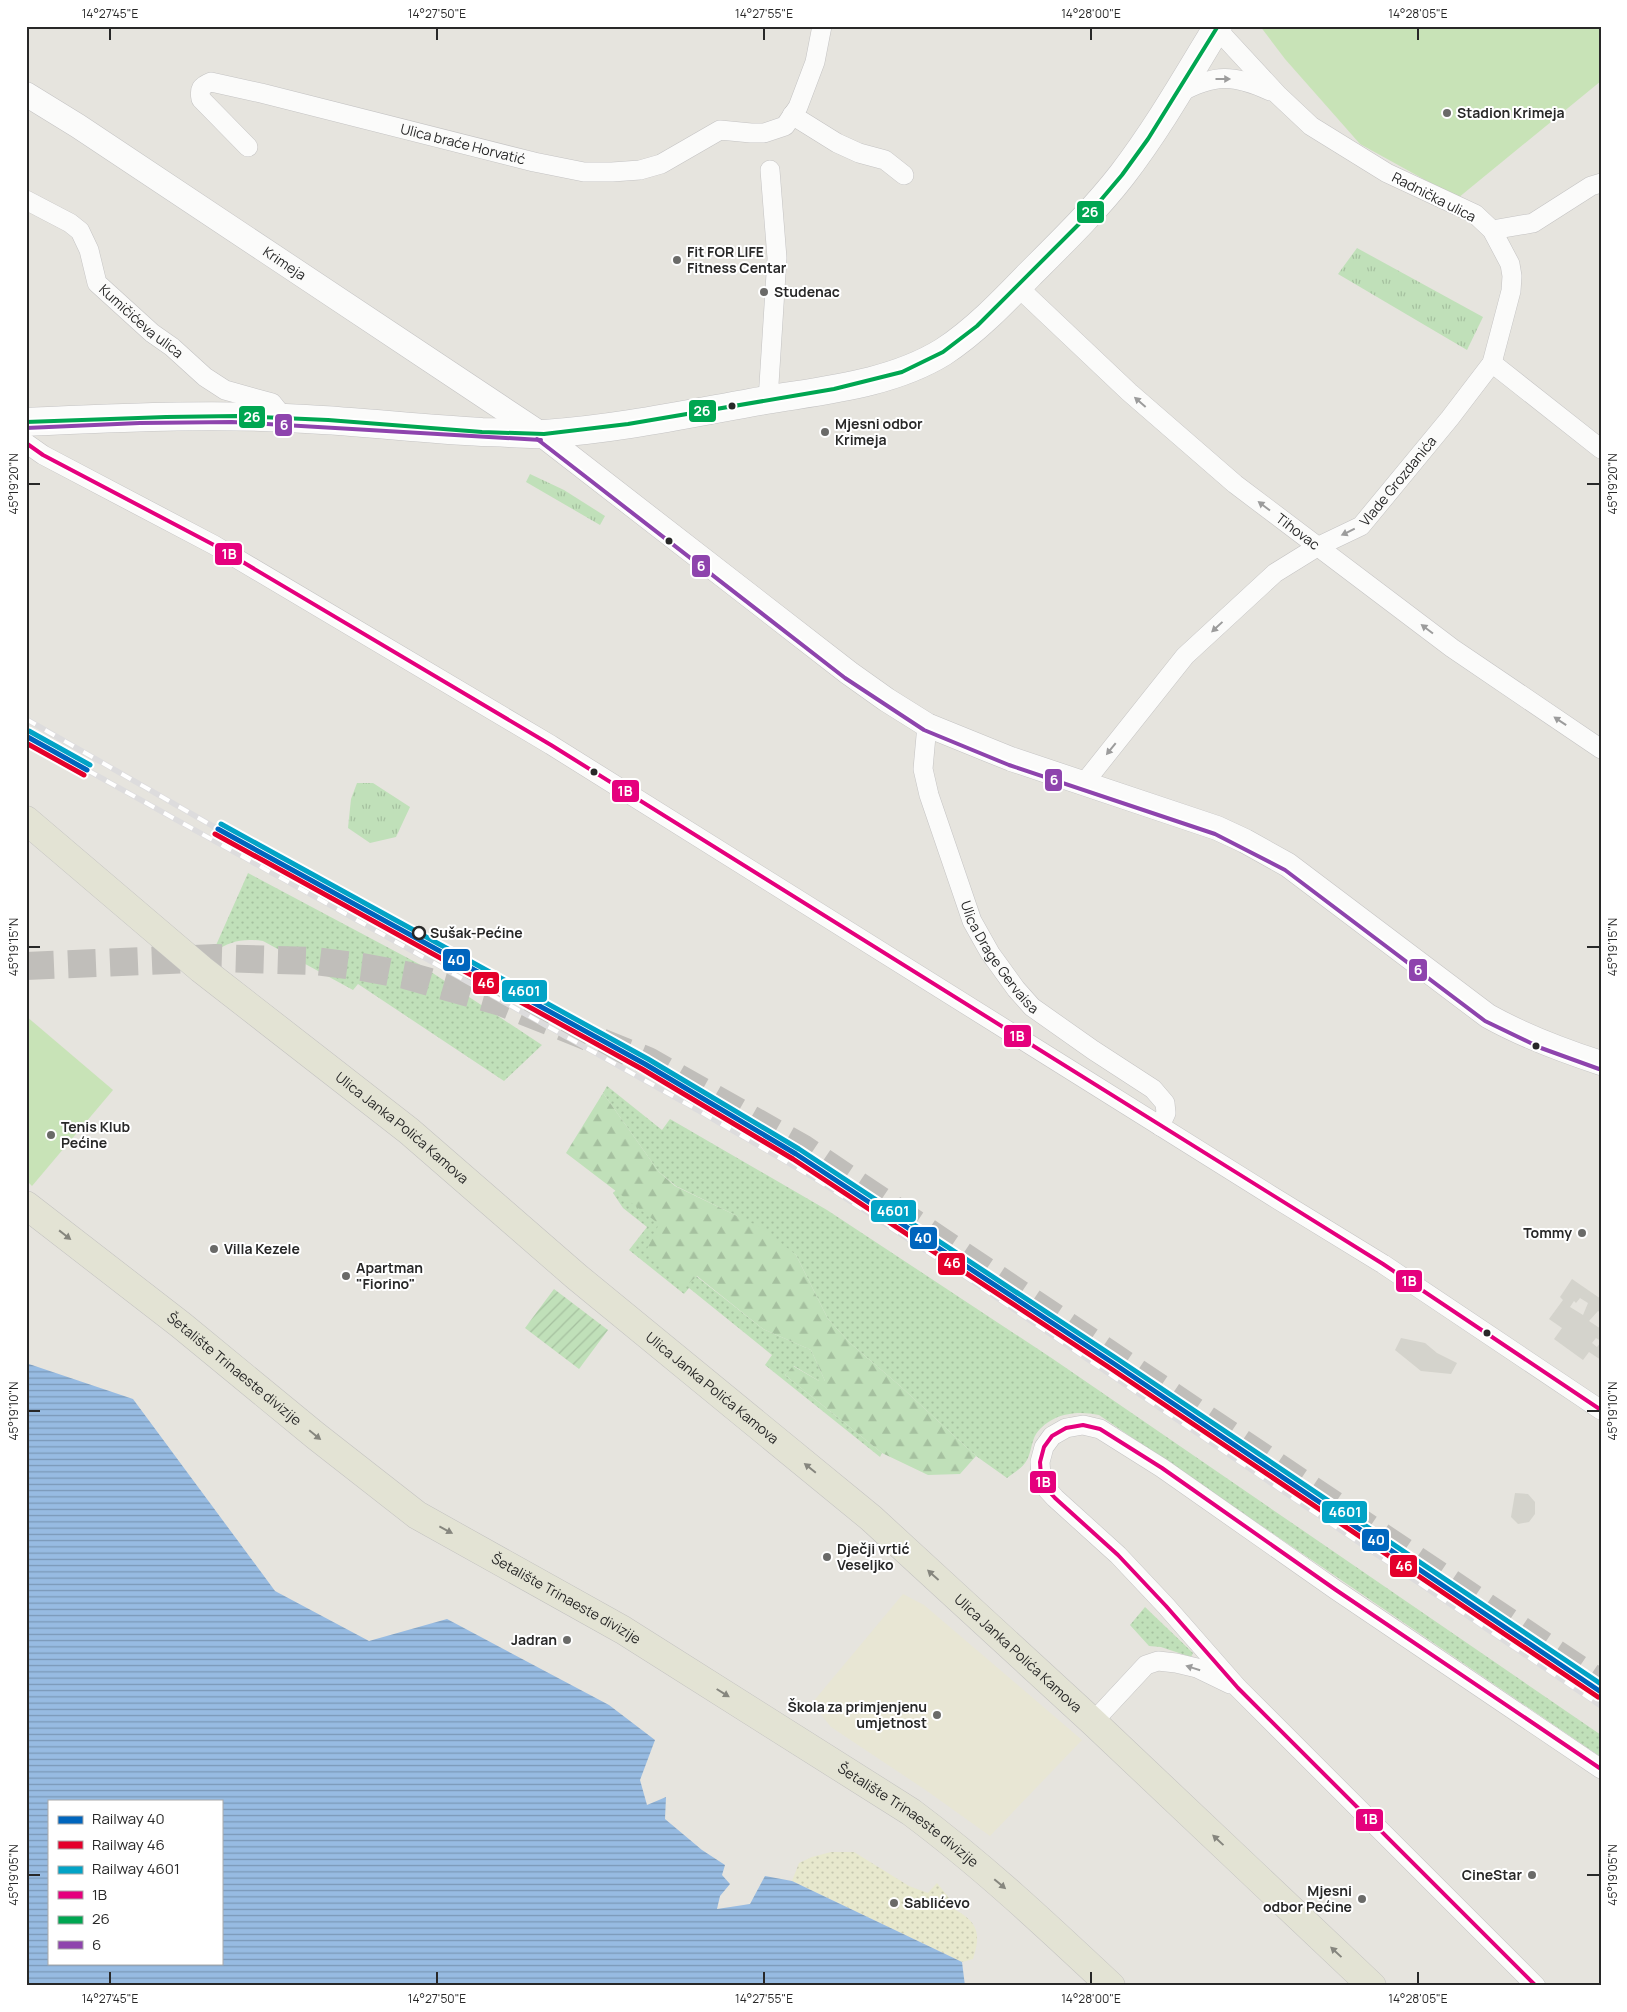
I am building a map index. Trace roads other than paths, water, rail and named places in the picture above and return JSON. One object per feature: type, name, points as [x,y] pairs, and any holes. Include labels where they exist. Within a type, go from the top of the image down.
[{"type":"main road","points":[[26,422],[140,417],[284,418],[541,434],[617,426],[871,381],[921,364],[945,351],[969,332],[1018,287],[1086,216],[1120,177],[1161,121],[1216,27]]},
{"type":"main road","name":"Ulica Janka Polića Kamova","points":[[26,820],[201,969],[409,1131],[577,1277],[871,1518],[1094,1722],[1372,1986]]},
{"type":"main road","name":"Šetalište Trinaeste divizije","points":[[26,1205],[181,1325],[316,1436],[417,1515],[623,1630],[911,1812],[1025,1905],[1111,1986]]},
{"type":"street","name":"Ulica braće Horvatić","points":[[248,147],[200,99],[199,91],[203,85],[211,82],[261,93],[534,162],[584,172],[612,172],[650,167],[669,160],[720,130],[764,133],[785,126],[798,107],[815,62],[822,26]]},
{"type":"street","name":"Radnička ulica","points":[[1216,27],[1278,95],[1311,126],[1365,161],[1474,214],[1492,230],[1533,223],[1591,186],[1601,183]]},
{"type":"street","name":"Radnička ulica","points":[[1178,94],[1198,82],[1216,78],[1251,82],[1278,95]]},
{"type":"street","name":"Krimeja","points":[[26,94],[78,126],[541,434],[886,700],[927,725],[980,747],[1217,828],[1245,841],[1288,865],[1488,1016],[1517,1033],[1570,1053],[1600,1061]]},
{"type":"street","points":[[792,115],[837,143],[859,153],[885,160],[904,175]]},
{"type":"street","points":[[768,400],[778,258],[770,170]]},
{"type":"street","name":"Kumičićeva ulica","points":[[26,200],[70,224],[80,232],[89,250],[97,283],[152,333],[172,347],[205,377],[225,390],[272,403],[284,418]]},
{"type":"street","name":"Vlade Grozdanića","points":[[1084,783],[1185,656],[1275,573],[1317,547],[1361,526],[1450,418],[1492,363],[1512,291],[1512,276],[1510,264],[1492,230]]},
{"type":"street","name":"Tihovac","points":[[1018,287],[1151,411],[1235,484],[1452,648],[1601,749]]},
{"type":"street","points":[[1492,363],[1601,449]]},
{"type":"street","points":[[26,443],[44,455],[214,545],[551,745],[1383,1264],[1601,1410]]},
{"type":"street","name":"Ulica Drage Gervaisa","points":[[927,725],[924,769],[929,795],[972,921],[990,953],[1016,989],[1032,1007],[1153,1089],[1165,1103],[1166,1113],[1160,1126]]},
{"type":"street","points":[[1536,1986],[1238,1688],[1118,1555],[1046,1486],[1041,1476],[1040,1462],[1044,1447],[1052,1436],[1066,1428],[1083,1425],[1100,1429],[1162,1468],[1336,1590],[1601,1769]]},
{"type":"street","points":[[1094,1722],[1146,1666],[1158,1661],[1197,1668],[1238,1688]]},
{"type":"water","points":[[26,1363],[133,1399],[275,1591],[369,1641],[447,1619],[609,1705],[655,1740],[640,1780],[647,1805],[666,1797],[665,1819],[702,1850],[725,1865],[722,1875],[730,1884],[720,1896],[717,1909],[750,1904],[765,1876],[792,1881],[962,1962],[965,1986],[26,1986]]},
{"type":"tunnel","points":[[26,966],[215,958],[315,961],[362,967],[405,975],[501,1002],[648,1061],[802,1148],[1601,1684]]},
{"type":"railway","points":[[26,719],[218,829]]},
{"type":"railway","points":[[87,770],[689,1105],[819,1181],[960,1273],[1601,1706]]},
{"type":"rail line","name":"4601","points":[[29,731],[90,765]]},
{"type":"rail line","name":"40","points":[[26,736],[87,770]]},
{"type":"rail line","name":"46","points":[[26,743],[84,775]]},
{"type":"rail line","name":"4601","points":[[221,824],[648,1059],[799,1149],[1116,1358],[1601,1684]]},
{"type":"rail line","name":"40","points":[[218,829],[645,1064],[796,1154],[1113,1363],[1601,1692]]},
{"type":"rail line","name":"46","points":[[215,834],[642,1069],[793,1159],[1110,1368],[1598,1697]]},
{"type":"place","name":"Stadion Krimeja","points":[[1447,113]]},
{"type":"place","name":"Fit FOR LIFE Fitness Centar","points":[[677,260]]},
{"type":"place","name":"Studenac","points":[[764,292]]},
{"type":"place","name":"Mjesni odbor Krimeja","points":[[825,432]]},
{"type":"place","name":"Sušak-Pećine","points":[[419,933]]},
{"type":"place","name":"Tenis Klub Pećine","points":[[51,1135]]},
{"type":"place","name":"Tommy","points":[[1582,1233]]},
{"type":"place","name":"Villa Kezele","points":[[214,1249]]},
{"type":"place","name":"Apartman \"Fiorino\"","points":[[346,1276]]},
{"type":"place","name":"Dječji vrtić Veseljko","points":[[827,1557]]},
{"type":"place","name":"Jadran","points":[[567,1640]]},
{"type":"place","name":"Škola za primjenjenu umjetnost","points":[[937,1715]]},
{"type":"place","name":"CineStar","points":[[1532,1875]]},
{"type":"place","name":"Mjesni odbor Pećine","points":[[1362,1899]]},
{"type":"place","name":"Sablićevo","points":[[894,1903]]}]
